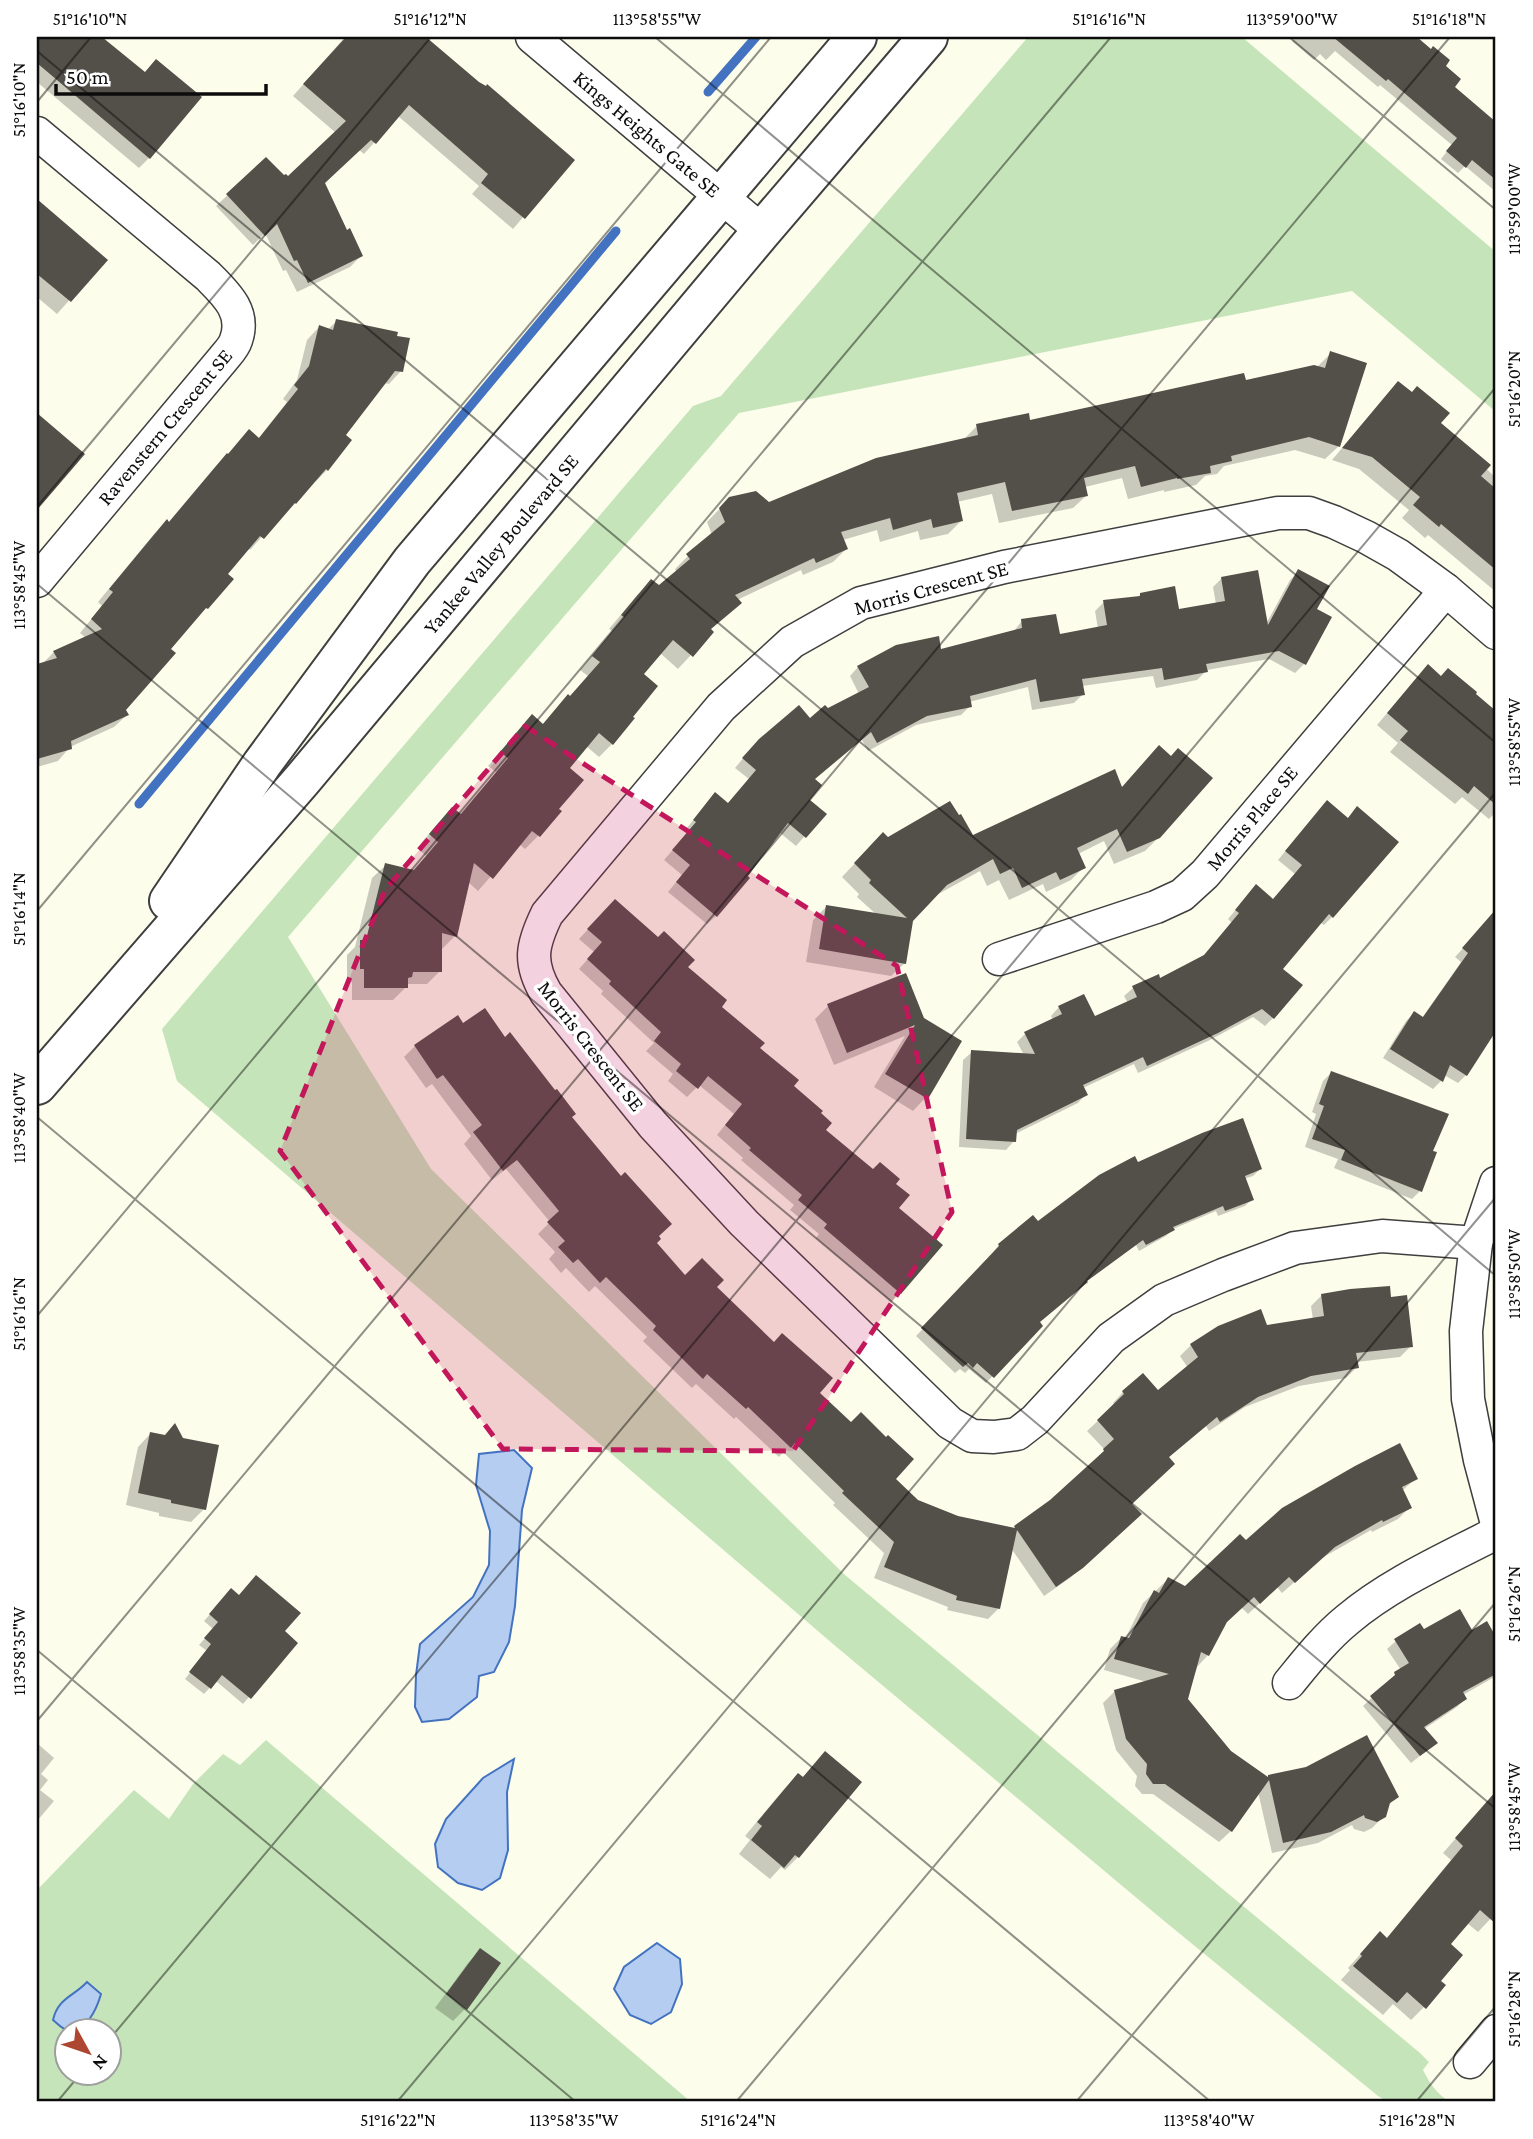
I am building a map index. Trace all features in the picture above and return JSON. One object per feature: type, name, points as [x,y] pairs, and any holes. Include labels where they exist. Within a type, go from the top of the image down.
[{"type":"street","name":"Kings Heights Gate SE","points":[[531,37],[762,231]]},
{"type":"street","name":"Yankee Valley Boulevard SE","points":[[69,1047],[262,764],[412,561],[857,37]]},
{"type":"street","name":"Yankee Valley Boulevard SE","points":[[37,1085],[302,780],[928,37]]},
{"type":"street","name":"Ravenstern Crescent SE","points":[[37,133],[208,276],[229,297],[239,319],[236,341],[223,359],[37,581]]},
{"type":"street","name":"Morris Crescent SE","points":[[1476,1243],[1382,1236],[1295,1248],[1223,1275],[1164,1300],[1111,1338],[1035,1420],[1017,1434],[972,1436],[950,1423],[744,1223],[653,1125],[546,993],[537,976],[533,956],[537,936],[547,914],[721,707],[792,642],[861,603],[1004,567],[1278,513],[1309,513],[1334,522],[1398,555],[1446,590],[1496,633]]},
{"type":"street","name":"Morris Place SE","points":[[999,959],[1156,907],[1182,895],[1205,874],[1446,590]]},
{"type":"street","points":[[1496,1183],[1476,1243],[1466,1331],[1468,1399],[1496,1520]]},
{"type":"street","points":[[1289,1683],[1316,1650],[1348,1619],[1401,1582],[1496,1533]]},
{"type":"street","points":[[1470,2062],[1496,2031]]},
{"type":"highlighted area","points":[[525,726],[897,966],[952,1212],[793,1451],[503,1449],[280,1151],[385,890]]},
{"type":"green space","points":[[1028,37],[1242,37],[1496,252],[1496,412],[1352,291],[739,413],[288,937],[431,1169],[845,1575],[1420,2053],[1429,2062],[1423,2070],[1428,2080],[1450,2102],[1388,2102],[1378,2096],[1163,1920],[833,1644],[177,1081],[162,1029],[693,406],[721,396]]},
{"type":"green space","points":[[266,1740],[691,2102],[44,2102],[37,2096],[37,1890],[134,1790],[169,1819],[193,1784],[223,1754],[240,1765]]},
{"type":"water","points":[[514,1450],[532,1468],[522,1510],[515,1606],[509,1642],[494,1672],[479,1676],[477,1697],[449,1719],[422,1722],[415,1707],[420,1644],[473,1597],[489,1565],[490,1531],[476,1485],[479,1454]]},
{"type":"water","points":[[514,1759],[507,1792],[508,1850],[500,1878],[482,1890],[458,1883],[438,1867],[435,1844],[446,1819],[483,1778]]},
{"type":"water","points":[[657,1943],[680,1959],[682,1984],[671,2012],[651,2024],[630,2015],[614,1989],[624,1967]]},
{"type":"water","points":[[87,1982],[101,1994],[92,2016],[54,2016],[62,2002]]},
{"type":"building","points":[[37,37],[102,37],[145,72],[156,59],[202,97],[150,159],[37,63]]},
{"type":"building","points":[[346,37],[426,37],[479,82],[486,86],[487,84],[575,160],[525,219],[481,183],[488,174],[409,105],[376,144],[371,140],[325,183],[347,230],[350,228],[363,256],[308,283],[297,260],[294,261],[277,224],[265,236],[226,194],[266,157],[288,176],[346,121],[303,84]]},
{"type":"building","points":[[1333,37],[1417,37],[1450,60],[1446,66],[1461,79],[1455,87],[1496,122],[1496,180],[1472,160],[1466,168],[1446,151],[1457,138],[1388,79],[1386,81]]},
{"type":"building","points":[[37,199],[108,260],[71,302],[37,274]]},
{"type":"building","points":[[336,319],[398,332],[397,336],[410,338],[403,372],[395,371],[346,435],[352,440],[328,471],[326,469],[264,539],[260,536],[228,574],[234,579],[171,649],[176,653],[126,710],[129,715],[71,741],[72,749],[37,759],[37,664],[57,658],[53,651],[102,629],[91,619],[113,592],[109,589],[167,519],[169,522],[249,429],[259,438],[298,389],[294,385],[309,366],[319,325],[333,330]]},
{"type":"building","points":[[1330,351],[1367,363],[1340,447],[1309,437],[1231,456],[1232,461],[1210,466],[1211,473],[1141,487],[1135,466],[1084,478],[1088,496],[1012,511],[1005,482],[957,493],[963,521],[933,528],[931,519],[893,530],[890,518],[841,532],[848,549],[816,563],[814,558],[735,595],[742,603],[711,629],[714,632],[693,657],[673,640],[644,674],[658,686],[613,745],[599,733],[570,768],[584,780],[540,837],[532,831],[493,879],[474,863],[457,937],[442,933],[442,972],[413,972],[412,977],[408,978],[408,988],[364,988],[364,969],[360,969],[360,940],[366,940],[385,863],[414,870],[438,842],[429,834],[452,807],[461,814],[508,758],[500,752],[532,714],[543,724],[600,662],[592,656],[651,579],[659,585],[690,559],[686,554],[725,522],[719,508],[729,497],[756,491],[769,502],[876,458],[978,435],[976,424],[1029,413],[1030,420],[1244,373],[1246,380],[1314,365],[1325,368]]},
{"type":"building","points":[[1398,381],[1412,392],[1417,386],[1450,413],[1441,423],[1491,465],[1481,476],[1496,489],[1496,570],[1441,524],[1439,527],[1413,505],[1420,497],[1372,457],[1342,448]]},
{"type":"building","points":[[37,413],[85,454],[37,510]]},
{"type":"building","points":[[1298,569],[1330,586],[1317,609],[1332,617],[1306,665],[1279,651],[1206,664],[1208,672],[1164,680],[1162,668],[1082,679],[1085,695],[1040,702],[1036,679],[970,696],[972,707],[927,716],[877,743],[871,732],[815,779],[822,785],[810,800],[827,814],[806,838],[788,823],[748,876],[750,878],[717,917],[676,882],[690,865],[672,850],[696,822],[693,820],[715,792],[728,803],[756,770],[742,758],[759,739],[799,705],[810,718],[825,705],[828,708],[869,687],[857,666],[896,645],[939,636],[941,649],[1022,628],[1021,619],[1056,614],[1060,634],[1107,625],[1103,600],[1140,596],[1140,593],[1175,586],[1179,609],[1225,601],[1221,577],[1258,570],[1268,625]]},
{"type":"building","points":[[1428,664],[1441,676],[1448,668],[1496,711],[1496,805],[1474,786],[1468,794],[1400,740],[1408,731],[1387,713]]},
{"type":"building","points":[[1159,745],[1171,756],[1178,748],[1213,778],[1160,838],[1127,852],[1117,829],[1077,848],[1086,868],[1060,880],[1056,872],[1022,888],[1013,868],[1000,874],[993,859],[947,885],[913,921],[906,964],[819,949],[826,905],[907,918],[869,883],[871,880],[854,863],[883,832],[888,837],[950,801],[973,835],[1115,769],[1122,787]]},
{"type":"building","points":[[1327,800],[1348,818],[1357,806],[1399,842],[1333,918],[1329,914],[1283,969],[1303,985],[1274,1019],[1262,1009],[1147,1066],[1143,1057],[1083,1085],[1088,1095],[1017,1130],[1016,1142],[966,1139],[971,1050],[1035,1054],[1024,1032],[1062,1014],[1058,1006],[1084,994],[1095,1016],[1137,997],[1132,986],[1159,974],[1160,978],[1204,955],[1239,913],[1235,910],[1256,884],[1273,899],[1302,865],[1285,851]]},
{"type":"building","points":[[615,899],[658,937],[664,931],[695,960],[688,967],[727,1000],[722,1007],[765,1043],[760,1048],[799,1080],[794,1086],[823,1111],[821,1113],[832,1123],[826,1130],[873,1169],[880,1162],[900,1179],[896,1184],[910,1195],[899,1208],[943,1245],[901,1294],[824,1228],[827,1224],[798,1200],[802,1195],[749,1150],[751,1148],[725,1125],[742,1104],[708,1076],[698,1089],[676,1071],[681,1064],[654,1041],[661,1032],[609,984],[611,981],[587,959],[602,942],[587,929]]},
{"type":"building","points":[[1496,909],[1496,1031],[1467,1076],[1450,1065],[1443,1082],[1390,1049],[1414,1011],[1423,1017],[1468,953],[1462,948]]},
{"type":"building","points":[[906,973],[924,1018],[962,1041],[928,1099],[885,1074],[915,1025],[847,1053],[827,1004]]},
{"type":"building","points":[[485,1008],[505,1037],[510,1032],[555,1090],[557,1089],[576,1114],[572,1117],[621,1176],[625,1172],[672,1224],[659,1236],[661,1239],[657,1243],[685,1275],[702,1258],[724,1280],[717,1287],[774,1342],[782,1333],[833,1378],[820,1393],[851,1422],[861,1412],[886,1437],[888,1435],[914,1459],[896,1479],[918,1500],[958,1516],[1015,1528],[1014,1526],[1050,1500],[1114,1439],[1097,1420],[1124,1394],[1122,1391],[1143,1373],[1158,1390],[1198,1357],[1190,1344],[1218,1326],[1261,1309],[1267,1325],[1324,1316],[1321,1294],[1390,1286],[1391,1297],[1407,1295],[1413,1347],[1356,1353],[1359,1368],[1311,1376],[1258,1397],[1220,1422],[1217,1417],[1169,1457],[1175,1464],[1132,1504],[1142,1514],[1083,1568],[1056,1587],[1017,1530],[1000,1609],[956,1600],[957,1596],[884,1567],[894,1542],[842,1493],[844,1491],[795,1443],[791,1448],[748,1407],[746,1409],[707,1374],[703,1379],[653,1330],[656,1326],[606,1277],[600,1283],[578,1259],[573,1263],[558,1247],[565,1241],[547,1222],[559,1211],[517,1160],[503,1171],[473,1132],[482,1125],[443,1075],[437,1079],[414,1045],[458,1015],[463,1023]]},
{"type":"building","points":[[1331,1071],[1449,1114],[1433,1151],[1437,1152],[1422,1192],[1341,1160],[1345,1150],[1312,1139],[1324,1106],[1319,1104]]},
{"type":"building","points":[[1243,1118],[1262,1169],[1245,1176],[1254,1200],[1225,1211],[1223,1206],[1173,1227],[1175,1230],[1146,1245],[1143,1240],[1087,1281],[1040,1322],[1043,1326],[994,1378],[977,1363],[973,1368],[968,1363],[963,1367],[921,1328],[998,1244],[1033,1215],[1038,1221],[1099,1175],[1135,1156],[1138,1162]]},
{"type":"building","points":[[175,1423],[183,1438],[219,1445],[206,1510],[138,1493],[150,1432],[165,1435]]},
{"type":"building","points":[[1400,1443],[1418,1479],[1402,1487],[1412,1508],[1383,1522],[1382,1520],[1335,1547],[1295,1583],[1289,1577],[1260,1604],[1254,1597],[1227,1622],[1209,1656],[1201,1652],[1188,1699],[1231,1751],[1268,1777],[1306,1767],[1367,1735],[1399,1797],[1390,1803],[1386,1817],[1377,1822],[1365,1818],[1364,1815],[1331,1832],[1283,1843],[1269,1780],[1232,1832],[1165,1784],[1153,1784],[1146,1774],[1147,1764],[1126,1739],[1114,1690],[1169,1674],[1114,1659],[1121,1636],[1129,1638],[1154,1590],[1159,1593],[1168,1577],[1185,1586],[1240,1534],[1246,1540],[1282,1508]]},
{"type":"building","points":[[256,1575],[301,1613],[285,1631],[298,1643],[251,1699],[222,1675],[211,1689],[189,1672],[211,1644],[204,1638],[218,1622],[209,1614],[231,1588],[239,1595]]},
{"type":"building","points":[[1460,1609],[1472,1630],[1487,1621],[1496,1637],[1496,1674],[1463,1692],[1467,1699],[1424,1727],[1438,1743],[1420,1756],[1370,1696],[1395,1675],[1394,1672],[1409,1663],[1394,1639],[1420,1623],[1424,1629]]},
{"type":"building","points":[[825,1751],[862,1782],[799,1858],[795,1855],[784,1868],[751,1840],[762,1826],[757,1822],[798,1773],[803,1777]]},
{"type":"building","points":[[1496,1791],[1496,1924],[1480,1910],[1451,1944],[1463,1955],[1441,1981],[1446,1985],[1426,2009],[1407,1992],[1397,2003],[1353,1966],[1380,1931],[1387,1938],[1463,1846],[1455,1838]]},
{"type":"building","points":[[480,1948],[501,1963],[467,2010],[446,1994]]},
{"type":"waterway","points":[[708,92],[756,37]]},
{"type":"waterway","points":[[139,804],[616,231]]}]
